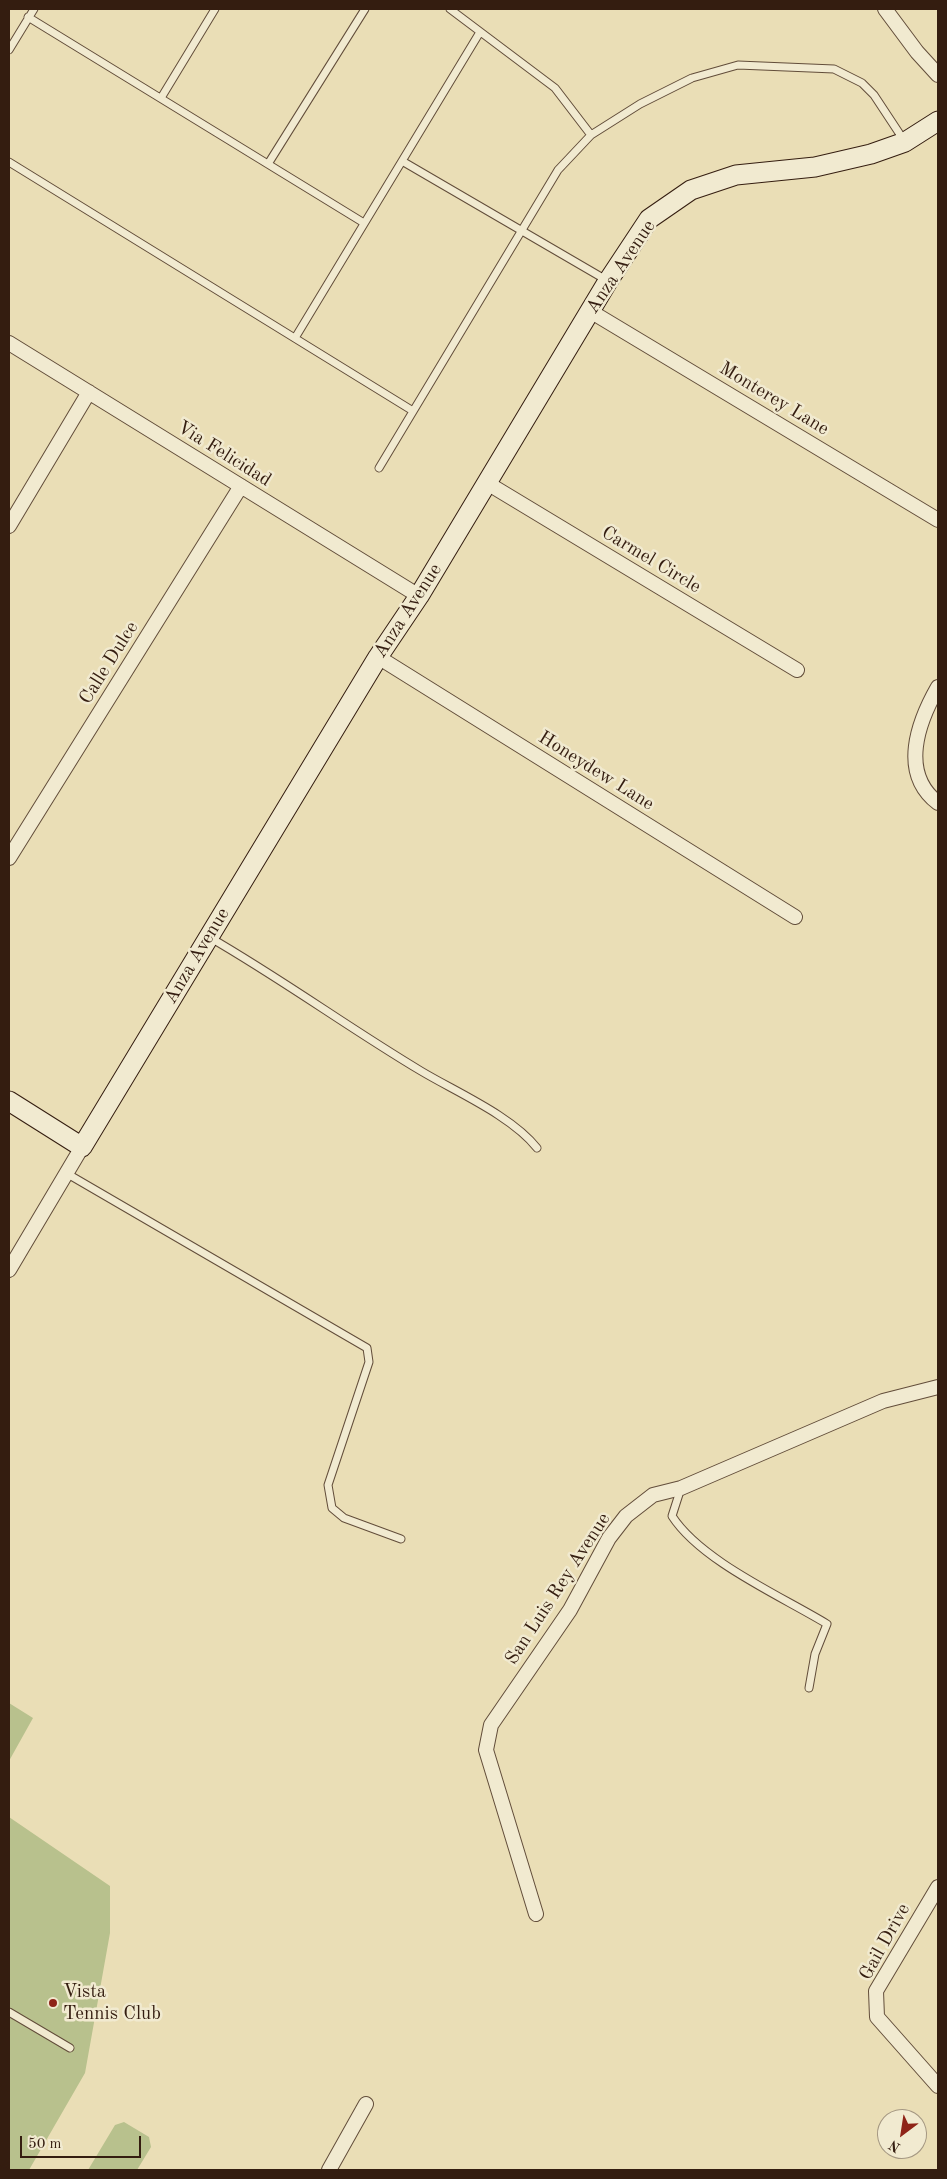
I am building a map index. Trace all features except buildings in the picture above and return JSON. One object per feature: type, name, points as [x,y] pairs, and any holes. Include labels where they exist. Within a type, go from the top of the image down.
[{"type":"street","points":[[884,9],[917,52],[936,68]]},
{"type":"street","name":"Anza Avenue","points":[[9,1270],[378,657],[419,596],[608,281],[649,219],[691,190],[736,175],[815,167],[872,154],[905,142],[938,121]]},
{"type":"street","name":"Monterey Lane","points":[[590,311],[938,520]]},
{"type":"street","name":"Via Felicidad","points":[[9,343],[419,596]]},
{"type":"street","points":[[9,526],[89,392]]},
{"type":"street","name":"Carmel Circle","points":[[487,483],[797,670]]},
{"type":"street","name":"Calle Dulce","points":[[9,858],[241,486]]},
{"type":"street","name":"Honeydew Lane","points":[[378,657],[795,917]]},
{"type":"street","points":[[938,687],[928,705],[914,747],[917,774],[930,796],[938,803]]},
{"type":"street","points":[[9,1102],[82,1147]]},
{"type":"street","name":"San Luis Rey Avenue","points":[[536,1914],[486,1750],[491,1725],[570,1610],[609,1538],[626,1516],[653,1495],[681,1488],[883,1401],[938,1387]]},
{"type":"street","name":"Gail Drive","points":[[938,1887],[876,1991],[876,2017],[938,2086]]},
{"type":"street","points":[[329,2170],[366,2104]]},
{"type":"lane","points":[[9,50],[34,9]]},
{"type":"lane","points":[[161,98],[215,9]]},
{"type":"lane","points":[[268,164],[364,9]]},
{"type":"lane","points":[[450,9],[555,88],[591,135]]},
{"type":"lane","points":[[28,17],[364,223]]},
{"type":"lane","points":[[294,338],[480,32]]},
{"type":"lane","points":[[379,468],[558,170],[591,135],[640,104],[692,78],[738,65],[834,69],[862,83],[874,95],[905,142]]},
{"type":"lane","points":[[402,161],[608,281]]},
{"type":"lane","points":[[9,162],[413,411]]},
{"type":"lane","points":[[209,937],[264,969],[419,1070],[502,1118],[526,1134],[537,1148]]},
{"type":"lane","points":[[66,1173],[367,1348],[369,1362],[328,1485],[332,1508],[344,1518],[401,1539]]},
{"type":"lane","points":[[681,1488],[672,1516],[691,1539],[757,1586],[790,1602],[827,1624],[815,1654],[809,1688]]},
{"type":"lane","points":[[9,2012],[70,2048]]},
{"type":"green space","points":[[9,1703],[33,1718],[9,1761]]},
{"type":"green space","name":"Vista Tennis Club","points":[[9,1817],[110,1886],[110,1933],[85,2073],[29,2170],[9,2170]]},
{"type":"green space","points":[[124,2122],[149,2137],[151,2147],[137,2170],[88,2170],[115,2125]]},
{"type":"place","name":"Vista Tennis Club","points":[[53,2003]]}]
